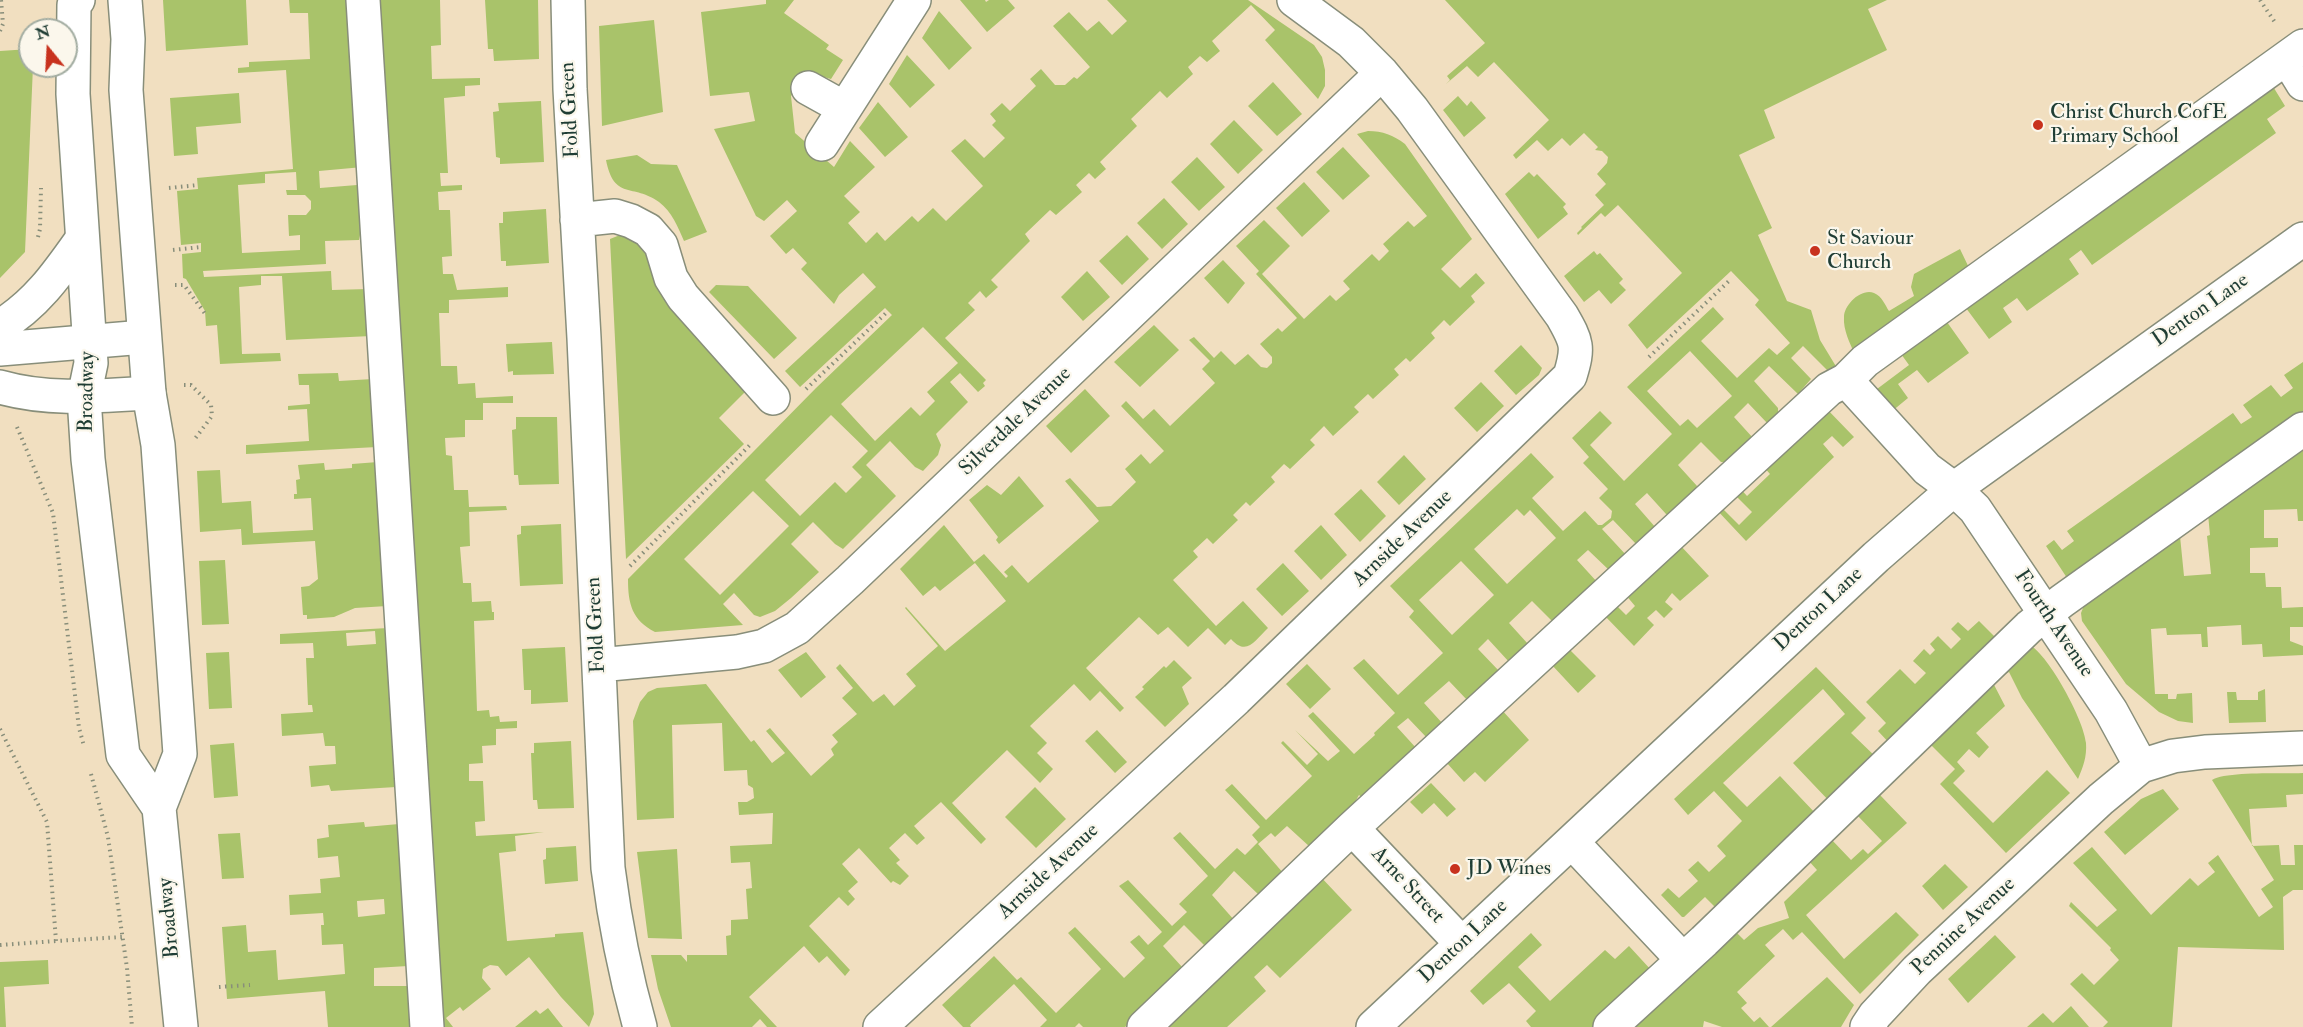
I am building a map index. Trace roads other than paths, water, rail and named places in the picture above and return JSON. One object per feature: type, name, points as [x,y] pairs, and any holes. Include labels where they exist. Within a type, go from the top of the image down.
[{"type":"main road","name":"Broadway","points":[[78,0],[74,5],[73,93],[91,363],[84,397],[88,459],[123,755],[159,808]]},
{"type":"main road","name":"Broadway","points":[[125,0],[128,39],[126,90],[144,337],[149,393],[158,445],[180,754],[159,808],[181,1027]]},
{"type":"main road","points":[[363,0],[427,1027]]},
{"type":"main road","name":"Fold Green","points":[[568,0],[569,70],[608,868],[625,975],[640,1027]]},
{"type":"main road","points":[[822,144],[914,0]]},
{"type":"main road","name":"Arnside Avenue","points":[[880,1027],[1263,673],[1570,376],[1576,357],[1575,338],[1562,316],[1412,109],[1382,73],[1351,42],[1294,0]]},
{"type":"main road","points":[[1144,1027],[1352,828],[1829,389],[1846,380],[1875,354],[2298,63]]},
{"type":"main road","name":"Silverdale Avenue","points":[[599,664],[737,652],[764,646],[797,628],[1382,73]]},
{"type":"main road","points":[[808,88],[844,108]]},
{"type":"main road","points":[[577,220],[615,216],[648,230],[661,245],[671,278],[683,297],[786,397]]},
{"type":"main road","points":[[0,326],[37,299],[82,239]]},
{"type":"main road","name":"Denton Lane","points":[[1373,1027],[1876,557],[1954,489],[2303,239]]},
{"type":"main road","points":[[0,349],[144,337]]},
{"type":"main road","name":"Fourth Avenue","points":[[1846,380],[1927,469],[1954,489],[1975,509],[2111,711],[2141,766]]},
{"type":"main road","points":[[0,387],[54,396],[84,397],[149,393]]},
{"type":"main road","points":[[1610,1027],[1683,960],[2029,627],[2303,429]]},
{"type":"main road","points":[[2141,766],[2173,756],[2205,752],[2303,748]]},
{"type":"main road","name":"Pennine Avenue","points":[[1867,1027],[1875,1015],[1917,970],[2123,779],[2141,766]]},
{"type":"main road","name":"Arne Street","points":[[1352,828],[1462,944]]},
{"type":"main road","points":[[1572,842],[1683,960]]},
{"type":"place","name":"Christ Church CofE Primary School","points":[[2038,125]]},
{"type":"place","name":"St Saviour Church","points":[[1815,251]]},
{"type":"place","name":"JD Wines","points":[[1455,869]]}]
